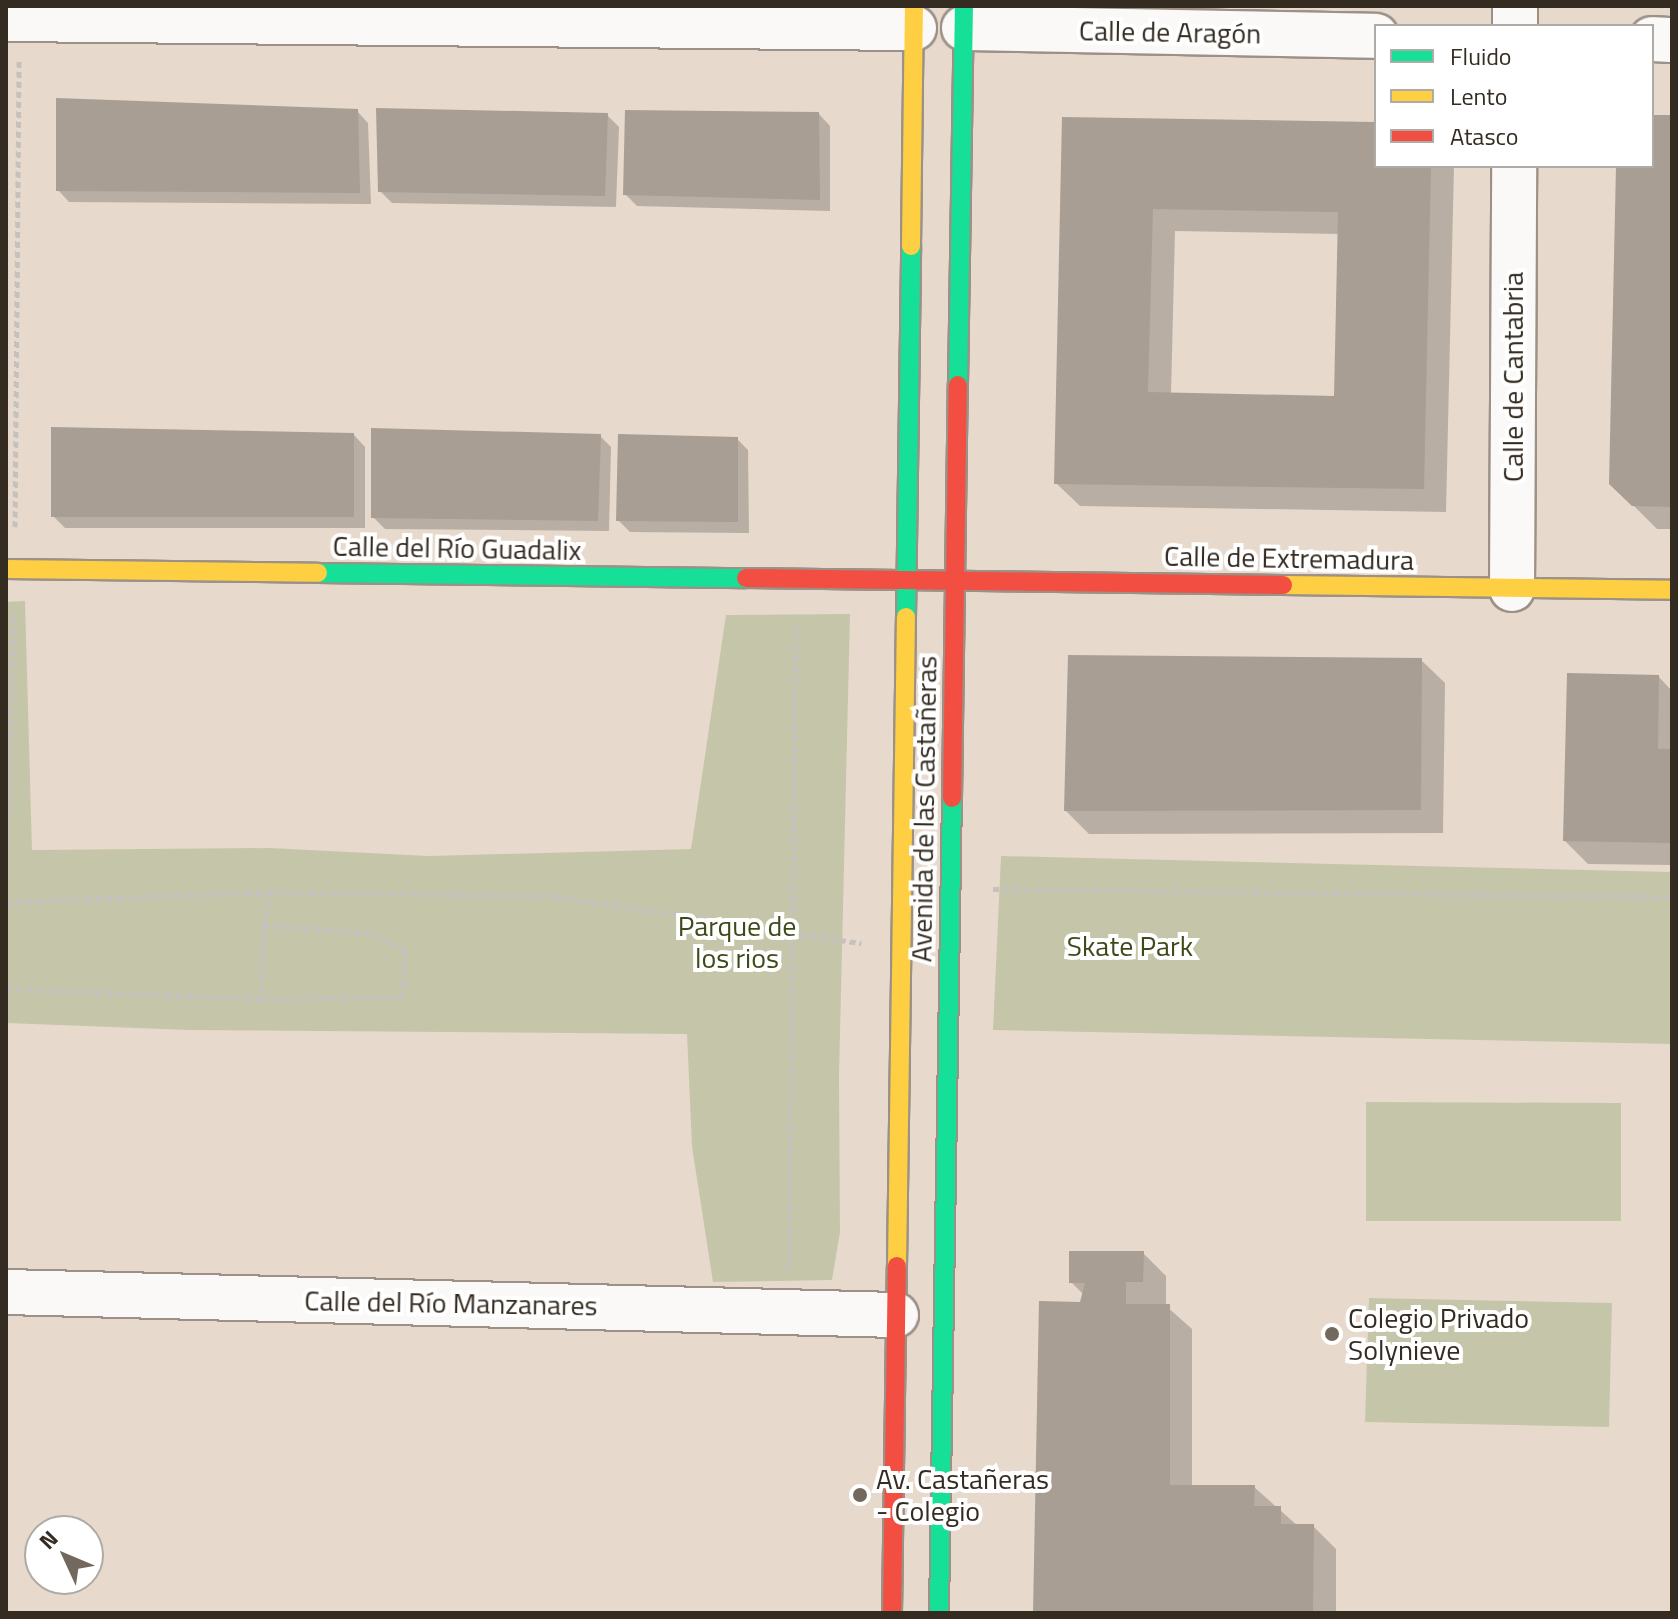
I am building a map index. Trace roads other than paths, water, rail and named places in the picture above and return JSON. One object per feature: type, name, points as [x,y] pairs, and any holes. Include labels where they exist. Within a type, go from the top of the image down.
[{"type":"street","name":"Avenida de las Castañeras","points":[[892,1613],[914,17]]},
{"type":"street","points":[[13,19],[914,17]]},
{"type":"street","name":"Calle de Aragón","points":[[964,17],[1374,36]]},
{"type":"street","name":"Avenida de las Castañeras","points":[[939,1613],[964,17]]},
{"type":"street","name":"Calle de Cantabria","points":[[1512,589],[1514,168]]},
{"type":"street","name":"Calle del Río Guadalix","points":[[10,569],[906,583]]},
{"type":"street","name":"Calle de Extremadura","points":[[906,583],[1672,590]]},
{"type":"street","name":"Calle del Río Manzanares","points":[[6,1292],[896,1315]]},
{"type":"place","name":"Colegio Privado Solynieve","points":[[1332,1334]]},
{"type":"place","name":"Av. Castañeras - Colegio","points":[[860,1495]]},
{"type":"park label","name":"Parque de los rios","points":[[737,942]]},
{"type":"park label","name":"Skate Park","points":[[1130,946]]}]
